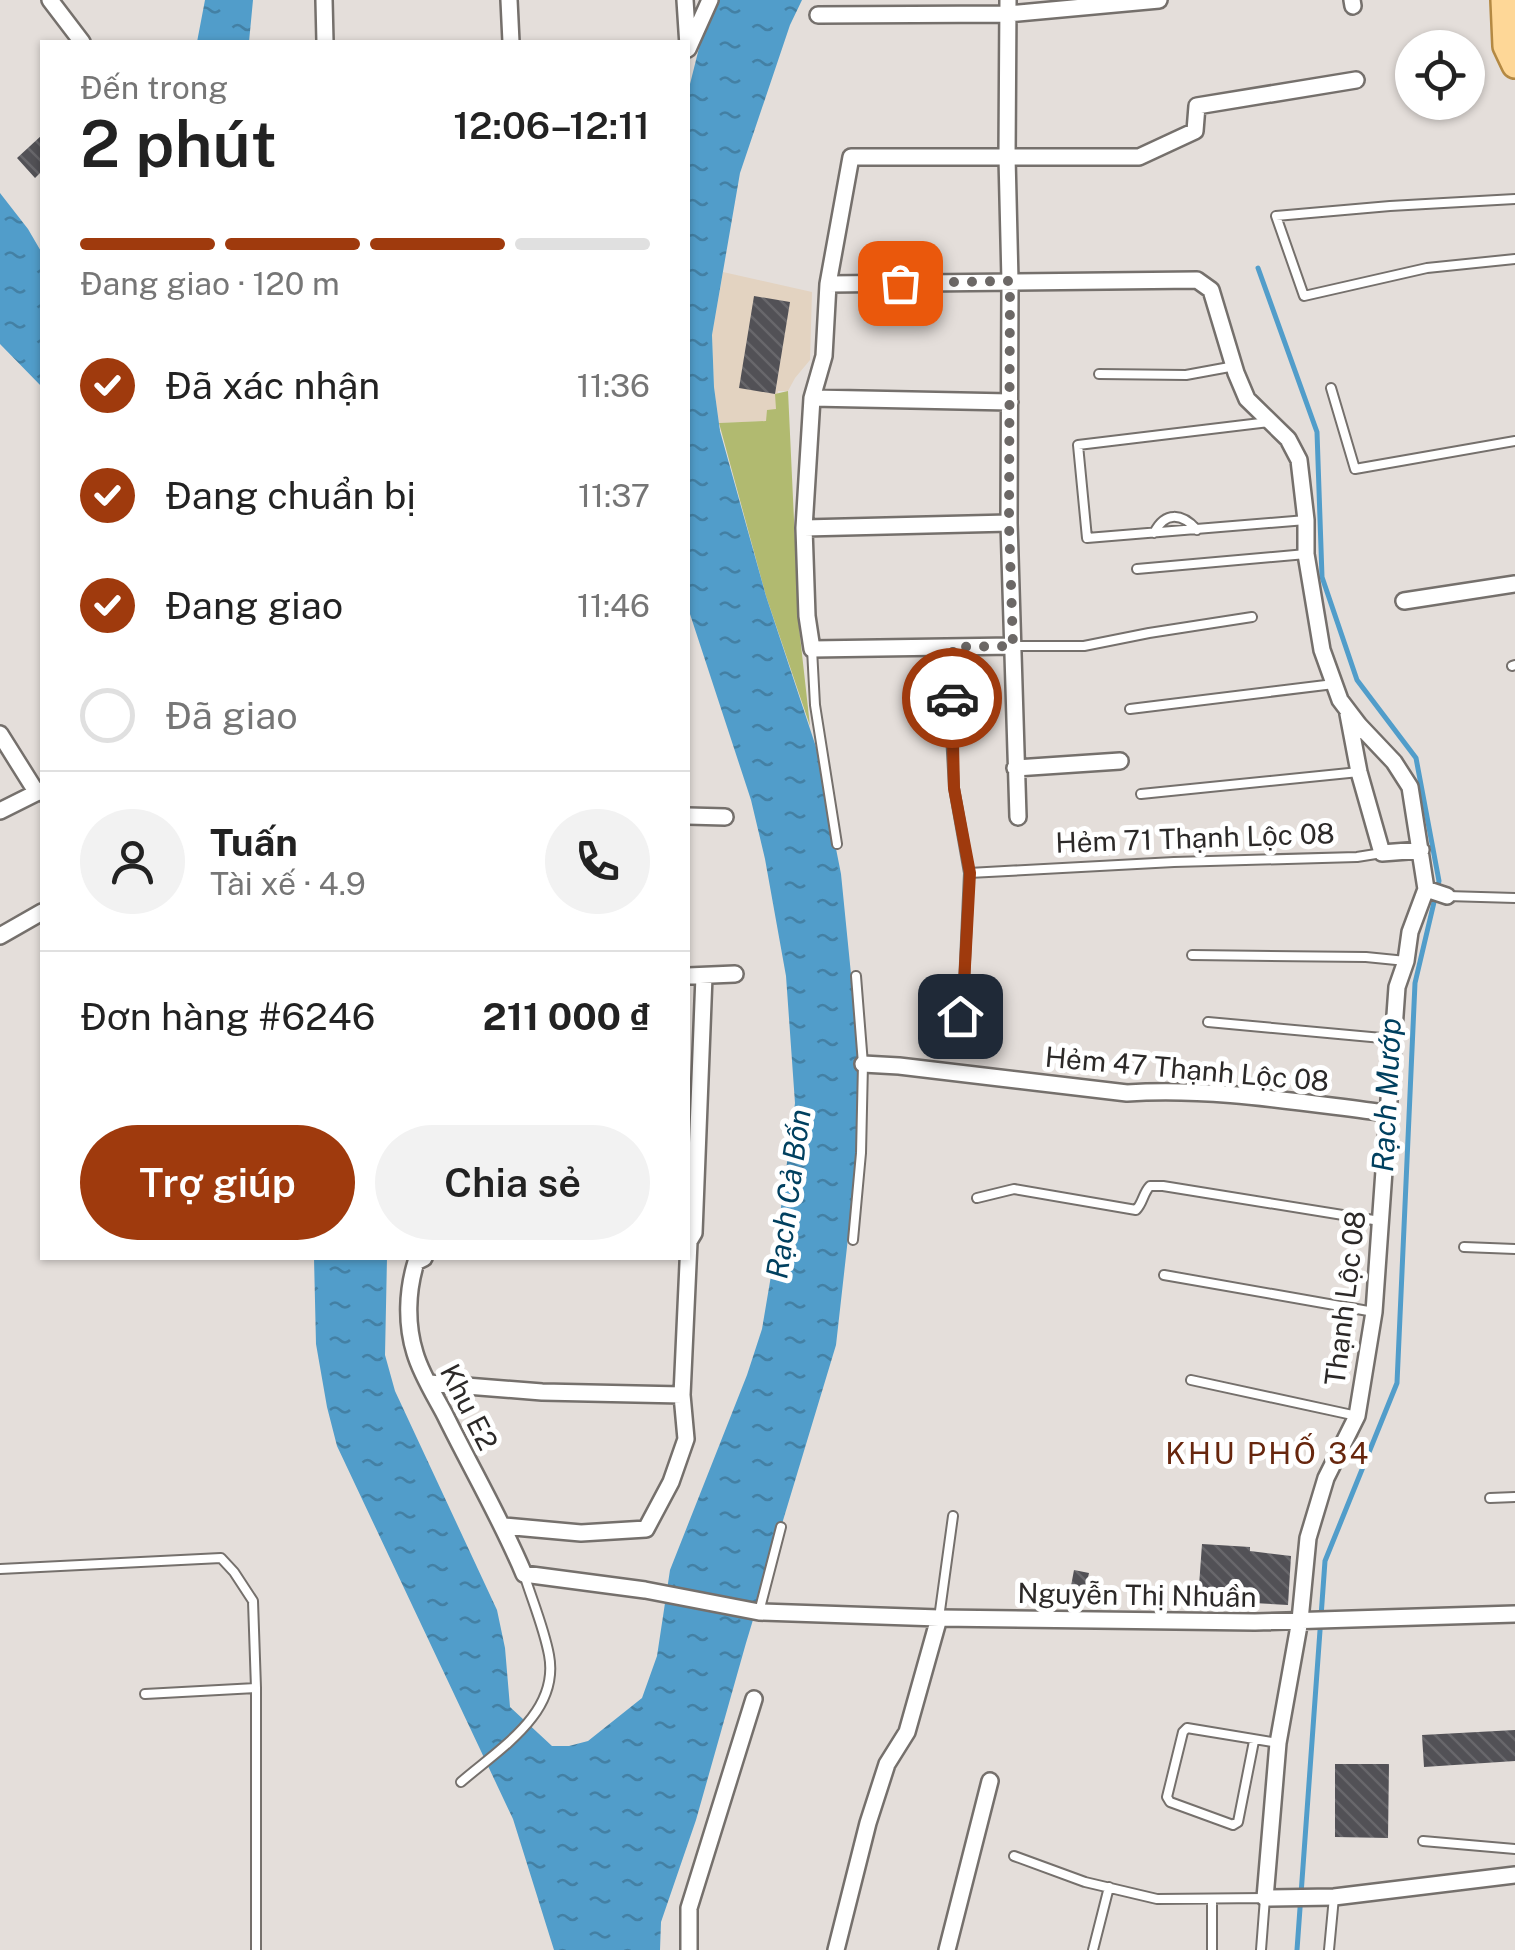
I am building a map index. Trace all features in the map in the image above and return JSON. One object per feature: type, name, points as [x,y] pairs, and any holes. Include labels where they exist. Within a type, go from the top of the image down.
[{"type":"main road","points":[[1504,0],[1506,46],[1515,65]]},
{"type":"street","points":[[50,0],[80,40]]},
{"type":"street","points":[[324,0],[326,40]]},
{"type":"street","points":[[509,0],[511,40]]},
{"type":"street","points":[[686,0],[688,40]]},
{"type":"street","points":[[690,45],[710,0]]},
{"type":"street","points":[[818,15],[1159,0]]},
{"type":"street","points":[[1008,7],[1009,523],[1018,817]]},
{"type":"street","points":[[1013,646],[812,650],[804,528],[812,398],[824,356],[828,284],[851,157],[1138,157],[1195,131],[1197,106],[1356,80]]},
{"type":"street","name":"Thạnh Lộc 08","points":[[1010,281],[1197,280],[1211,290],[1247,399],[1288,439],[1299,460],[1306,554],[1322,650],[1340,700],[1394,762],[1410,788],[1421,850],[1435,892],[1410,932],[1397,987],[1374,1312],[1356,1416],[1326,1478],[1308,1538],[1300,1620],[1278,1743],[1265,1898]]},
{"type":"street","points":[[828,284],[1010,281]]},
{"type":"street","points":[[812,398],[1010,402]]},
{"type":"street","points":[[804,528],[1009,523]]},
{"type":"street","points":[[1404,601],[1515,584]]},
{"type":"street","points":[[1347,710],[1359,772],[1382,852]]},
{"type":"street","points":[[0,734],[40,791],[0,812]]},
{"type":"street","points":[[1015,768],[1120,760]]},
{"type":"street","points":[[690,816],[725,816]]},
{"type":"street","name":"Hẻm 71 Thạnh Lộc 08","points":[[1382,852],[1421,850]]},
{"type":"street","points":[[0,917],[4,934],[40,913]]},
{"type":"street","points":[[690,1239],[694,1233],[696,976],[735,974]]},
{"type":"street","name":"Hẻm 47 Thạnh Lộc 08","points":[[862,1064],[1127,1093],[1162,1090],[1218,1094],[1388,1113]]},
{"type":"street","name":"Khu E2","points":[[419,1260],[409,1285],[415,1356],[504,1526],[524,1574]]},
{"type":"street","points":[[504,1526],[581,1533],[646,1529],[686,1439],[682,1395],[687,1260]]},
{"type":"street","points":[[429,1383],[542,1392],[682,1395]]},
{"type":"street","name":"Nguyễn Thị Nhuần","points":[[524,1574],[645,1590],[759,1612],[1255,1622],[1515,1614]]},
{"type":"street","points":[[836,1950],[872,1808],[886,1764],[908,1732],[939,1618]]},
{"type":"street","points":[[688,1950],[690,1908],[754,1699]]},
{"type":"street","points":[[947,1950],[990,1781]]},
{"type":"street","points":[[1265,1898],[1334,1897],[1515,1874]]},
{"type":"lane","points":[[1515,199],[1276,216],[1304,296],[1426,268],[1515,260]]},
{"type":"lane","points":[[1099,374],[1186,374],[1235,366]]},
{"type":"lane","points":[[1331,388],[1355,469],[1515,441]]},
{"type":"lane","points":[[1270,422],[1078,445],[1087,538],[1306,520]]},
{"type":"lane","points":[[1154,533],[1162,521],[1174,516],[1188,520],[1197,530]]},
{"type":"lane","points":[[1137,568],[1306,554]]},
{"type":"lane","points":[[1013,646],[1084,646],[1252,617]]},
{"type":"lane","points":[[953,647],[954,788],[970,873],[960,1016]]},
{"type":"lane","points":[[812,650],[815,705],[838,844]]},
{"type":"lane","points":[[1130,709],[1334,684]]},
{"type":"lane","points":[[1141,794],[1359,772]]},
{"type":"lane","name":"Hẻm 71 Thạnh Lộc 08","points":[[970,873],[1357,857],[1382,852]]},
{"type":"lane","points":[[1435,892],[1515,898]]},
{"type":"lane","points":[[1192,955],[1406,961]]},
{"type":"lane","points":[[853,1240],[861,1153],[862,1064],[856,976]]},
{"type":"lane","points":[[1208,1022],[1393,1039]]},
{"type":"lane","points":[[977,1198],[1014,1189],[1136,1210],[1150,1186],[1163,1186],[1380,1221]]},
{"type":"lane","points":[[1464,1247],[1515,1249]]},
{"type":"lane","points":[[1164,1276],[1374,1312]]},
{"type":"lane","points":[[1191,1380],[1356,1416]]},
{"type":"lane","points":[[1490,1498],[1515,1497]]},
{"type":"lane","points":[[939,1618],[953,1516]]},
{"type":"lane","points":[[759,1612],[780,1527]]},
{"type":"lane","points":[[0,1568],[222,1558],[234,1572],[253,1602],[256,1950]]},
{"type":"lane","points":[[462,1782],[529,1722],[547,1698],[550,1658],[524,1574]]},
{"type":"lane","points":[[146,1694],[256,1688]]},
{"type":"lane","points":[[1254,1740],[1240,1820],[1236,1824],[1170,1802],[1182,1732],[1188,1728],[1278,1743]]},
{"type":"lane","points":[[1422,1842],[1515,1848]]},
{"type":"lane","points":[[1014,1856],[1085,1882],[1157,1899],[1265,1898],[1261,1950]]},
{"type":"lane","points":[[1093,1950],[1109,1888]]},
{"type":"lane","points":[[1329,1950],[1334,1897]]},
{"type":"lane","points":[[1212,1900],[1212,1950]]},
{"type":"shaded area","points":[[723,272],[812,292],[810,360],[788,391],[778,391],[776,410],[766,421],[719,423],[712,335]]},
{"type":"green space","points":[[788,391],[799,627],[810,726],[766,596],[719,423],[766,421],[767,410],[776,409],[775,394]]},
{"type":"water","points":[[205,0],[253,0],[249,40],[197,40]]},
{"type":"water","name":"Rạch Cả Bốn","points":[[719,0],[802,0],[740,173],[712,335],[714,387],[720,431],[766,596],[816,747],[841,874],[860,1064],[858,1149],[836,1345],[696,1820],[661,1922],[660,1950],[554,1950],[513,1819],[337,1446],[316,1344],[314,1260],[387,1260],[385,1355],[395,1391],[497,1610],[510,1707],[552,1746],[588,1741],[642,1698],[657,1656],[670,1570],[762,1329],[795,1103],[786,976],[765,859],[751,800],[690,614],[690,84],[701,40]]},
{"type":"water","points":[[0,193],[40,250],[40,385],[0,344]]},
{"type":"building","points":[[40,137],[40,173],[35,178],[17,158]]},
{"type":"building","points":[[754,296],[790,302],[775,394],[739,388]]},
{"type":"building","points":[[1202,1544],[1250,1547],[1250,1551],[1291,1556],[1288,1605],[1198,1600]]},
{"type":"building","points":[[1074,1570],[1089,1573],[1082,1605],[1068,1602]]},
{"type":"building","points":[[1515,1730],[1515,1761],[1424,1767],[1422,1735]]},
{"type":"building","points":[[1335,1764],[1389,1764],[1388,1838],[1335,1837]]},
{"type":"waterway","name":"Rạch Mướp","points":[[1258,268],[1317,432],[1322,577],[1357,680],[1416,758],[1439,881],[1415,983],[1397,1383],[1325,1561],[1297,1950]]},
{"type":"way so far","points":[[900,283],[1010,281],[1013,646],[953,647],[952,698]]},
{"type":"district","name":"KHU PHỐ 34","points":[[1268,1454]]},
{"type":"route","points":[[952,698],[954,788],[970,873],[960,1016]]}]
